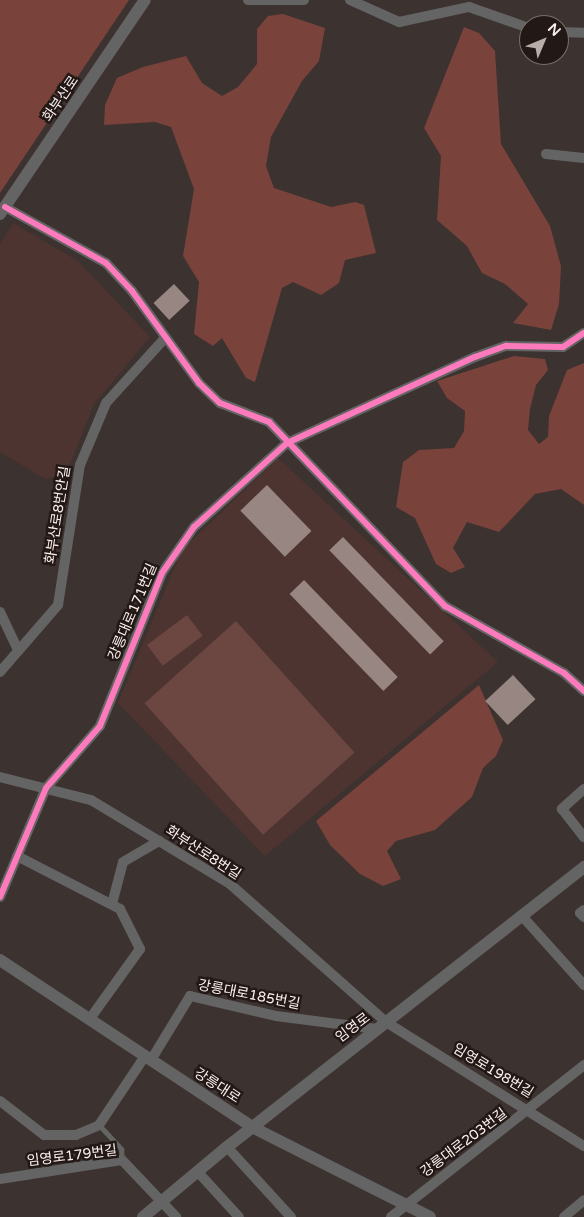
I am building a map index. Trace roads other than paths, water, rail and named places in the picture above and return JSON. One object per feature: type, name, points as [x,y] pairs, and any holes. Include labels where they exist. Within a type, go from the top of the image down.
[{"type":"street","name":"화부산로","points":[[2,210],[145,0]]},
{"type":"street","points":[[248,0],[304,0]]},
{"type":"street","points":[[350,0],[399,22],[469,7],[519,24]]},
{"type":"street","points":[[569,32],[584,33]]},
{"type":"street","points":[[546,154],[584,158]]},
{"type":"street","points":[[2,210],[106,263],[199,383],[220,403],[268,422],[286,443],[446,606],[564,674],[584,691]]},
{"type":"street","name":"강릉대로171번길","points":[[0,897],[5,874],[17,856],[46,788],[100,726],[140,624],[177,547],[286,443],[506,346],[563,347],[584,333]]},
{"type":"street","name":"화부산로8번안길","points":[[0,672],[58,605],[80,465],[106,402],[165,338]]},
{"type":"street","points":[[0,612],[18,650]]},
{"type":"street","name":"화부산로8번길","points":[[0,777],[91,800],[230,884],[382,1026]]},
{"type":"street","points":[[584,789],[562,809],[584,837]]},
{"type":"street","points":[[112,904],[123,862],[159,841]]},
{"type":"street","points":[[17,856],[120,909],[140,949],[89,1020]]},
{"type":"street","name":"임영로","points":[[143,1217],[227,1146],[254,1128],[584,868]]},
{"type":"street","points":[[584,910],[580,913],[584,917]]},
{"type":"street","points":[[522,916],[584,985]]},
{"type":"street","name":"강릉대로","points":[[0,960],[254,1128],[430,1217]]},
{"type":"street","name":"강릉대로185번길","points":[[148,1058],[190,996],[276,1016],[382,1026]]},
{"type":"street","name":"임영로198번길","points":[[382,1026],[530,1110],[584,1146]]},
{"type":"street","points":[[0,1101],[44,1135],[76,1135],[99,1125],[148,1058]]},
{"type":"street","name":"강릉대로203번길","points":[[391,1217],[530,1110],[584,1065]]},
{"type":"street","points":[[227,1146],[291,1217]]},
{"type":"street","name":"임영로179번길","points":[[0,1179],[122,1160],[176,1217]]},
{"type":"street","points":[[196,1171],[239,1217]]},
{"type":"street","points":[[564,1217],[584,1200]]},
{"type":"lane","points":[[99,1125],[120,1149],[122,1160]]}]
